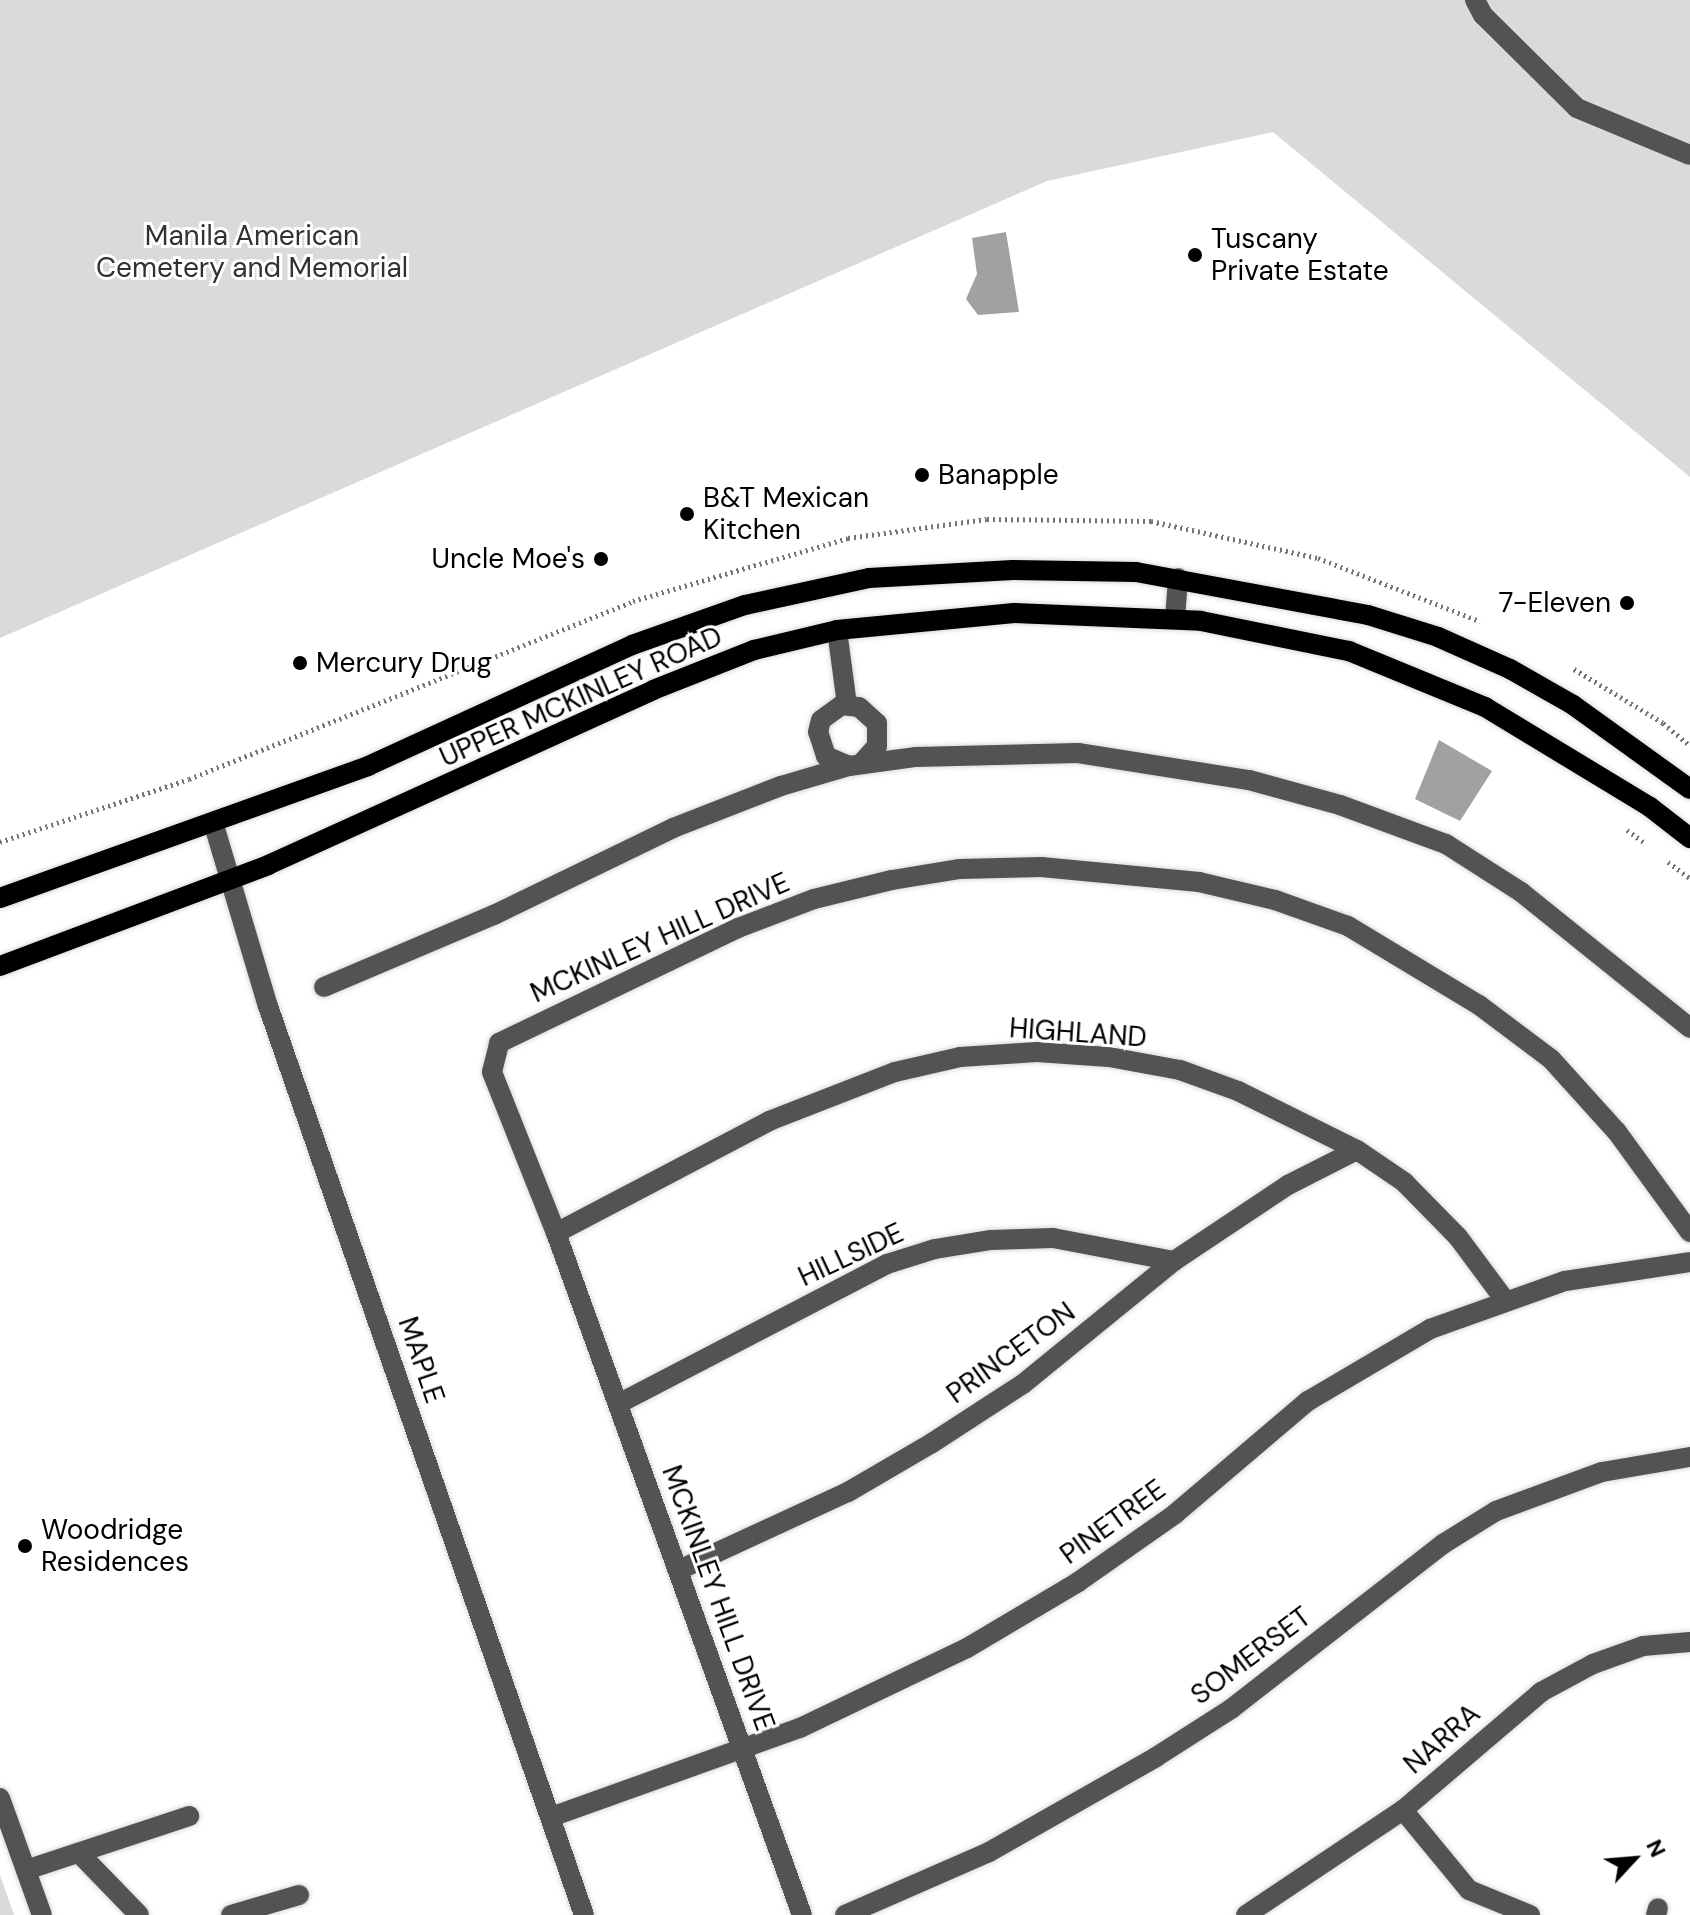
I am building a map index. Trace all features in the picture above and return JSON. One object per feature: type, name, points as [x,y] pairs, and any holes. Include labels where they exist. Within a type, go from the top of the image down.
[{"type":"main road","name":"UPPER MCKINLEY ROAD","points":[[0,898],[425,742],[632,645],[779,595],[869,578],[1013,570],[1178,578],[1368,615],[1438,637],[1573,705],[1690,789]]},
{"type":"main road","name":"UPPER MCKINLEY ROAD","points":[[0,966],[229,879],[438,792],[653,690],[754,650],[834,631],[1014,613],[1175,619],[1259,630],[1349,651],[1418,678],[1542,740],[1690,838]]},
{"type":"street","points":[[1475,0],[1483,15],[1577,108],[1690,155]]},
{"type":"street","points":[[1175,619],[1178,578]]},
{"type":"street","points":[[834,631],[844,705]]},
{"type":"street","points":[[324,987],[494,915],[673,828],[871,757],[879,734],[870,713],[844,705]]},
{"type":"street","points":[[844,705],[821,720],[818,732],[826,756],[855,765],[947,755],[1078,753],[1249,780],[1340,805],[1446,844],[1508,884],[1690,1028]]},
{"type":"street","name":"MAPLE","points":[[213,822],[268,1006],[584,1915]]},
{"type":"street","name":"MCKINLEY HILL DRIVE","points":[[802,1915],[556,1233],[492,1072],[499,1043],[738,928],[814,899],[960,869],[1041,867],[1199,882],[1275,900],[1348,926],[1412,960],[1551,1059],[1617,1132],[1690,1232]]},
{"type":"street","name":"HIGHLAND","points":[[556,1233],[834,1092],[960,1057],[1037,1052],[1180,1070],[1278,1108],[1357,1150],[1404,1182],[1458,1237],[1504,1299]]},
{"type":"street","name":"PRINCETON","points":[[679,1570],[848,1492],[932,1443],[1023,1384],[1174,1261],[1288,1185],[1357,1150]]},
{"type":"street","name":"HILLSIDE","points":[[618,1404],[887,1264],[935,1249],[991,1240],[1053,1238],[1174,1261]]},
{"type":"street","name":"PINETREE","points":[[551,1817],[743,1750],[967,1648],[1066,1590],[1175,1514],[1308,1401],[1430,1329],[1504,1299],[1565,1281],[1690,1262]]},
{"type":"street","name":"SOMERSET","points":[[845,1915],[989,1852],[1143,1765],[1231,1709],[1443,1544],[1496,1511],[1602,1472],[1690,1457]]},
{"type":"street","name":"NARRA","points":[[1246,1915],[1403,1810],[1541,1692],[1593,1664],[1643,1646],[1690,1642]]},
{"type":"street","points":[[0,1798],[42,1915]]},
{"type":"street","points":[[1403,1810],[1469,1890],[1530,1915]]},
{"type":"street","points":[[26,1870],[189,1816]]},
{"type":"street","points":[[79,1853],[139,1915]]},
{"type":"street","points":[[231,1915],[299,1895]]},
{"type":"path","points":[[1614,820],[1652,849]]},
{"type":"path","points":[[1665,859],[1690,878]]},
{"type":"green space","name":"Manila American Cemetery and Memorial","points":[[0,0],[1690,0],[1690,477],[1273,132],[1047,181],[0,638]]},
{"type":"green space","points":[[0,1875],[14,1915],[0,1915]]},
{"type":"shaded area","points":[[1006,232],[1019,312],[978,315],[966,299],[977,274],[972,238]]},
{"type":"shaded area","points":[[1439,740],[1492,771],[1460,821],[1415,799]]},
{"type":"place","name":"Tuscany Private Estate","points":[[1195,255]]},
{"type":"place","name":"Banapple","points":[[922,475]]},
{"type":"place","name":"B&T Mexican Kitchen","points":[[687,514]]},
{"type":"place","name":"Uncle Moe's","points":[[601,559]]},
{"type":"place","name":"7-Eleven","points":[[1627,603]]},
{"type":"place","name":"Mercury Drug","points":[[300,663]]},
{"type":"place","name":"Woodridge Residences","points":[[25,1546]]}]
